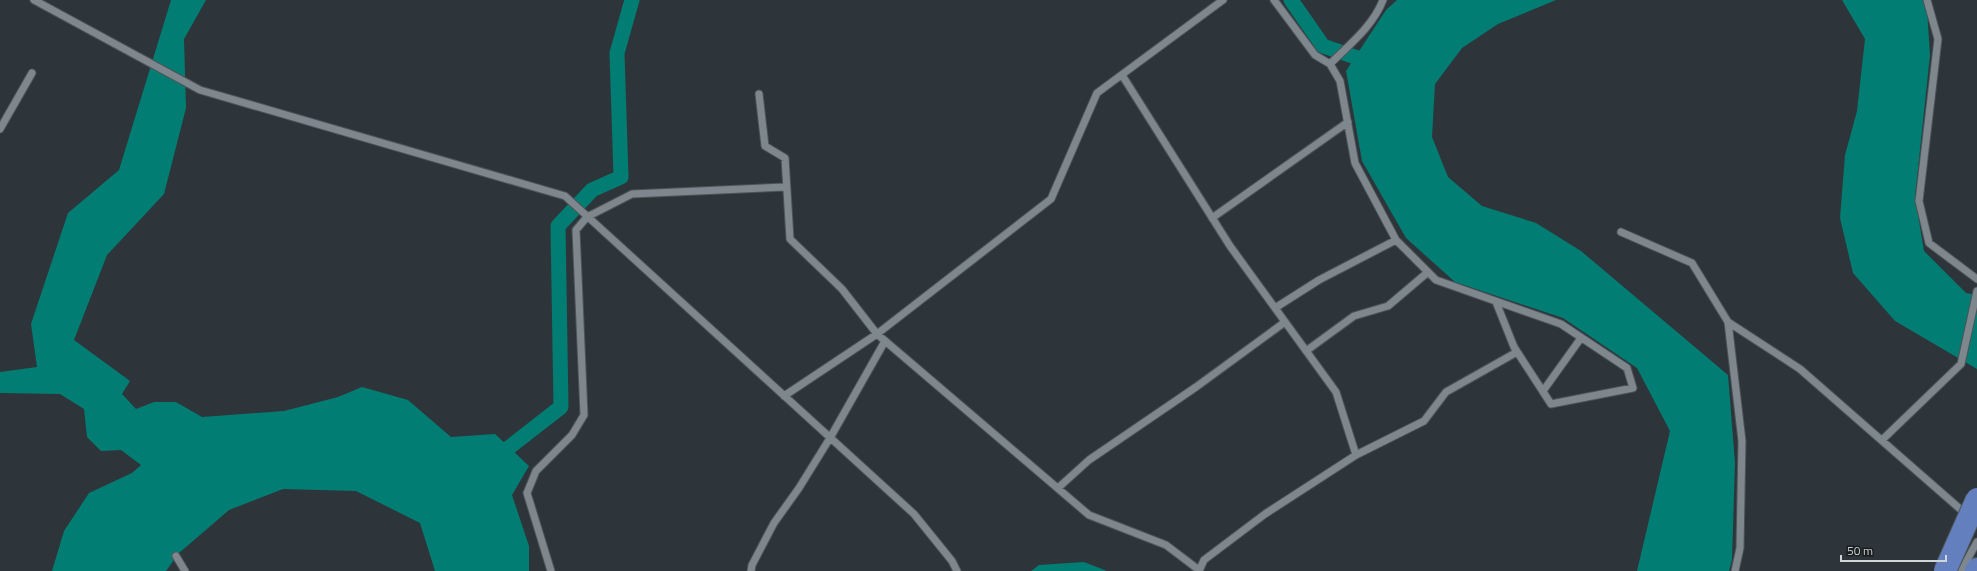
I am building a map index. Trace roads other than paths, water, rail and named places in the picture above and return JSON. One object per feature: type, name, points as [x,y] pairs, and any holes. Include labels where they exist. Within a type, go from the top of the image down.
[{"type":"highway","points":[[1945,571],[1977,499]]},
{"type":"street","points":[[34,0],[192,86],[207,92],[565,196],[914,514],[952,561],[957,571]]},
{"type":"street","points":[[784,396],[877,334],[1051,199],[1097,93],[1223,0]]},
{"type":"street","points":[[1274,0],[1314,55],[1330,64],[1340,82],[1355,163],[1396,240],[1436,280],[1561,324],[1627,368],[1633,388],[1551,404],[1518,352],[1496,302]]},
{"type":"street","points":[[1330,64],[1366,29],[1379,12],[1384,0]]},
{"type":"street","points":[[1927,0],[1938,39],[1920,201],[1929,243],[1977,279]]},
{"type":"street","points":[[0,129],[32,73]]},
{"type":"street","points":[[1122,75],[1230,246],[1336,392],[1356,455]]},
{"type":"street","points":[[759,94],[765,146],[785,158],[790,239],[842,289],[877,334],[1089,515],[1166,545],[1199,570],[1204,560],[1265,514],[1356,455],[1424,421],[1446,392],[1518,352]]},
{"type":"street","points":[[1212,218],[1348,122]]},
{"type":"street","points":[[551,571],[527,493],[536,471],[572,435],[584,415],[576,230],[587,217],[632,194],[786,187]]},
{"type":"street","points":[[1621,232],[1692,263],[1728,322],[1742,441],[1740,548],[1735,571]]},
{"type":"street","points":[[1275,308],[1319,280],[1396,240]]},
{"type":"street","points":[[1306,351],[1354,316],[1388,306],[1428,272]]},
{"type":"street","points":[[1882,440],[1961,364],[1977,291]]},
{"type":"street","points":[[1058,488],[1089,460],[1196,387],[1285,322]]},
{"type":"street","points":[[1728,322],[1800,369],[1977,524]]},
{"type":"street","points":[[1543,392],[1581,338]]},
{"type":"street","points":[[751,571],[752,565],[774,523],[799,488],[830,438],[885,341]]},
{"type":"street","points":[[1961,571],[1977,542]]},
{"type":"street","points":[[176,556],[185,571]]},
{"type":"waterway","points":[[493,460],[561,407],[558,226],[592,190],[621,177],[617,53],[632,0]]},
{"type":"waterway","points":[[1291,0],[1323,46],[1373,63]]}]
